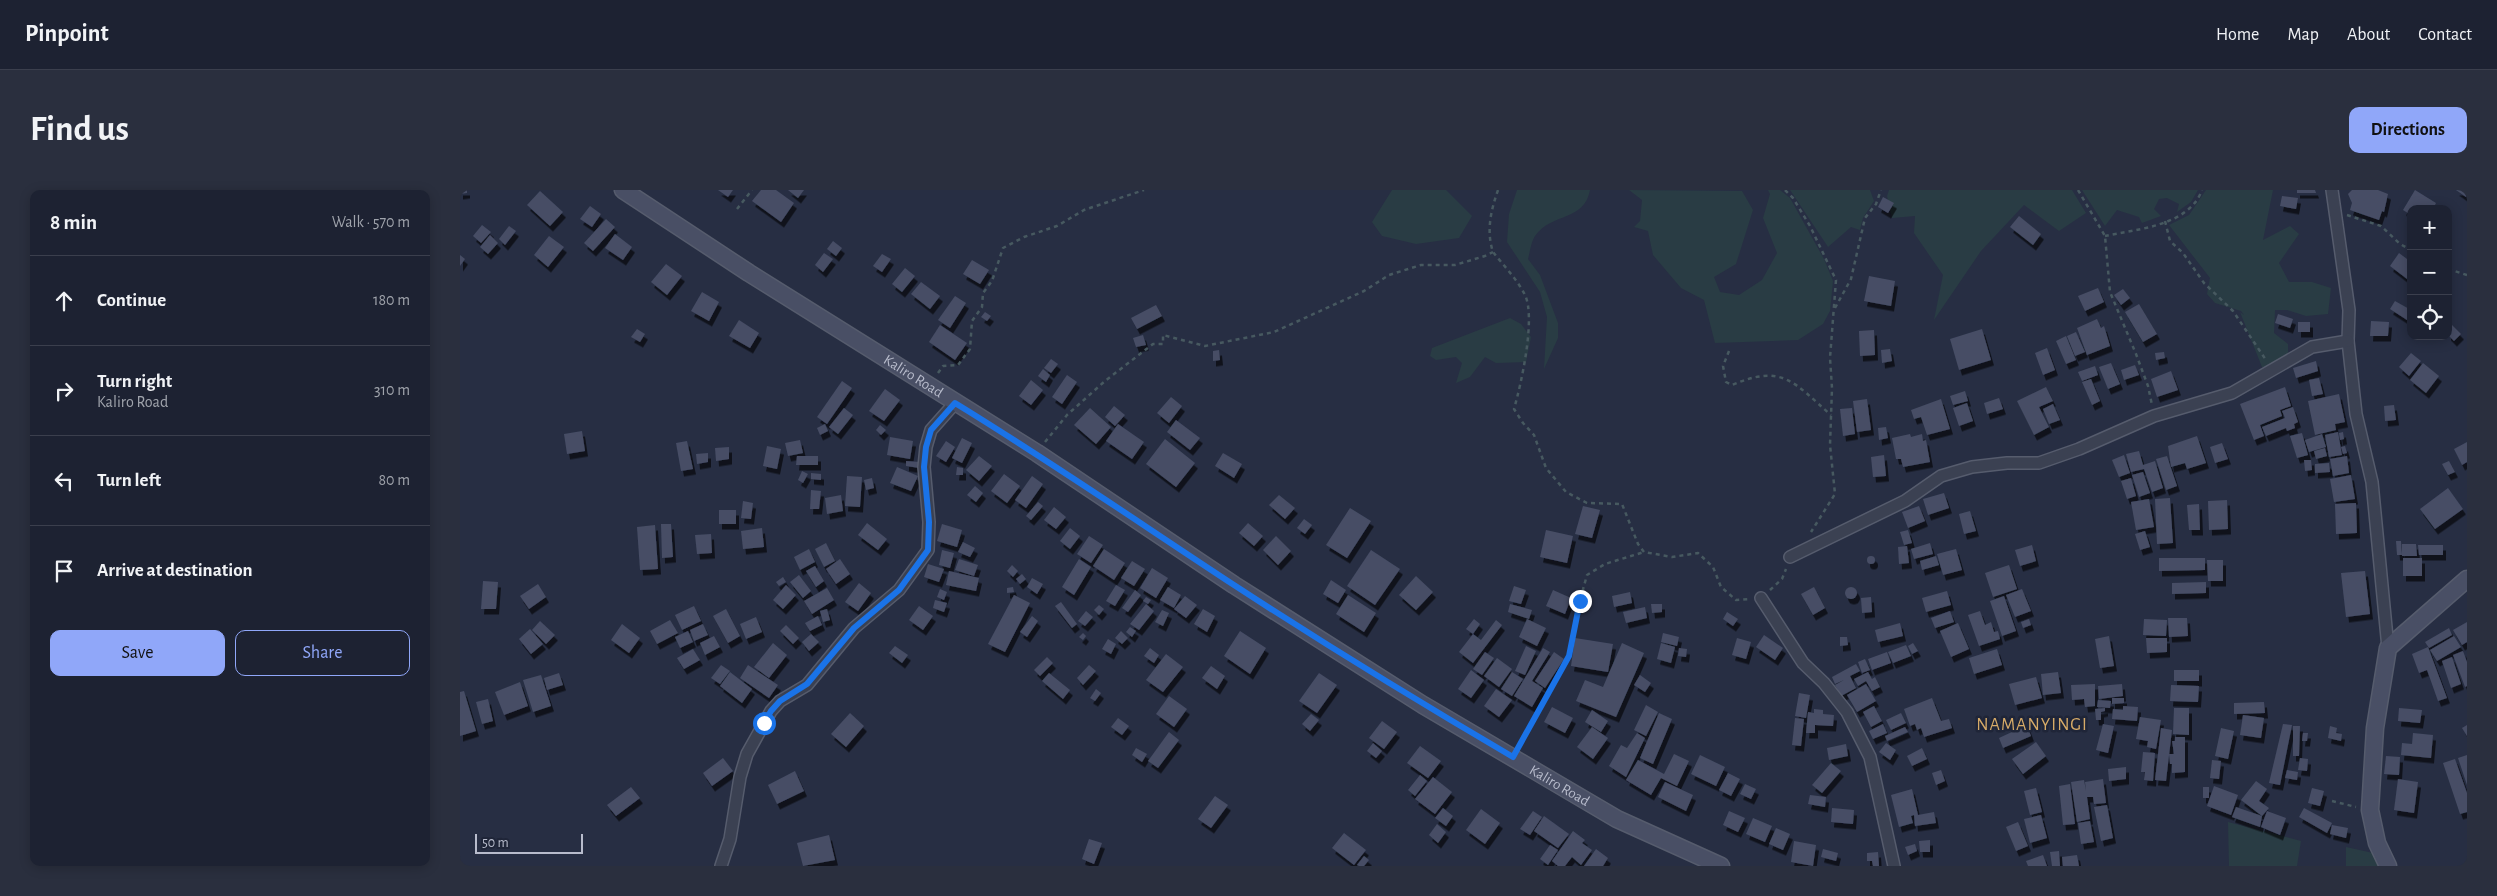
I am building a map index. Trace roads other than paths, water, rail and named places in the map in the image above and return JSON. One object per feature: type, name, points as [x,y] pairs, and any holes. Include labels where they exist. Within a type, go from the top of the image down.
[{"type":"main road","name":"Kaliro Road","points":[[623,190],[928,386],[1037,453],[1234,585],[1423,705],[1617,819],[1717,865]]},
{"type":"main road","points":[[2388,866],[2377,843],[2370,810],[2375,728],[2388,648],[2467,579]]},
{"type":"street","points":[[2332,190],[2349,310],[2348,341],[2356,414],[2372,482],[2388,648]]},
{"type":"street","points":[[1790,557],[1905,501],[1941,476],[1972,467],[2007,463],[2039,463],[2079,449],[2154,416],[2232,393],[2312,347],[2348,341]]},
{"type":"street","points":[[722,866],[730,839],[740,777],[747,754],[771,711],[780,701],[807,684],[854,628],[899,590],[928,550],[929,522],[924,467],[926,447],[931,430],[955,403]]},
{"type":"street","points":[[1761,598],[1803,664],[1824,683],[1847,712],[1870,757],[1894,866]]},
{"type":"district","name":"NAMANYINGI","points":[[2032,725]]}]
